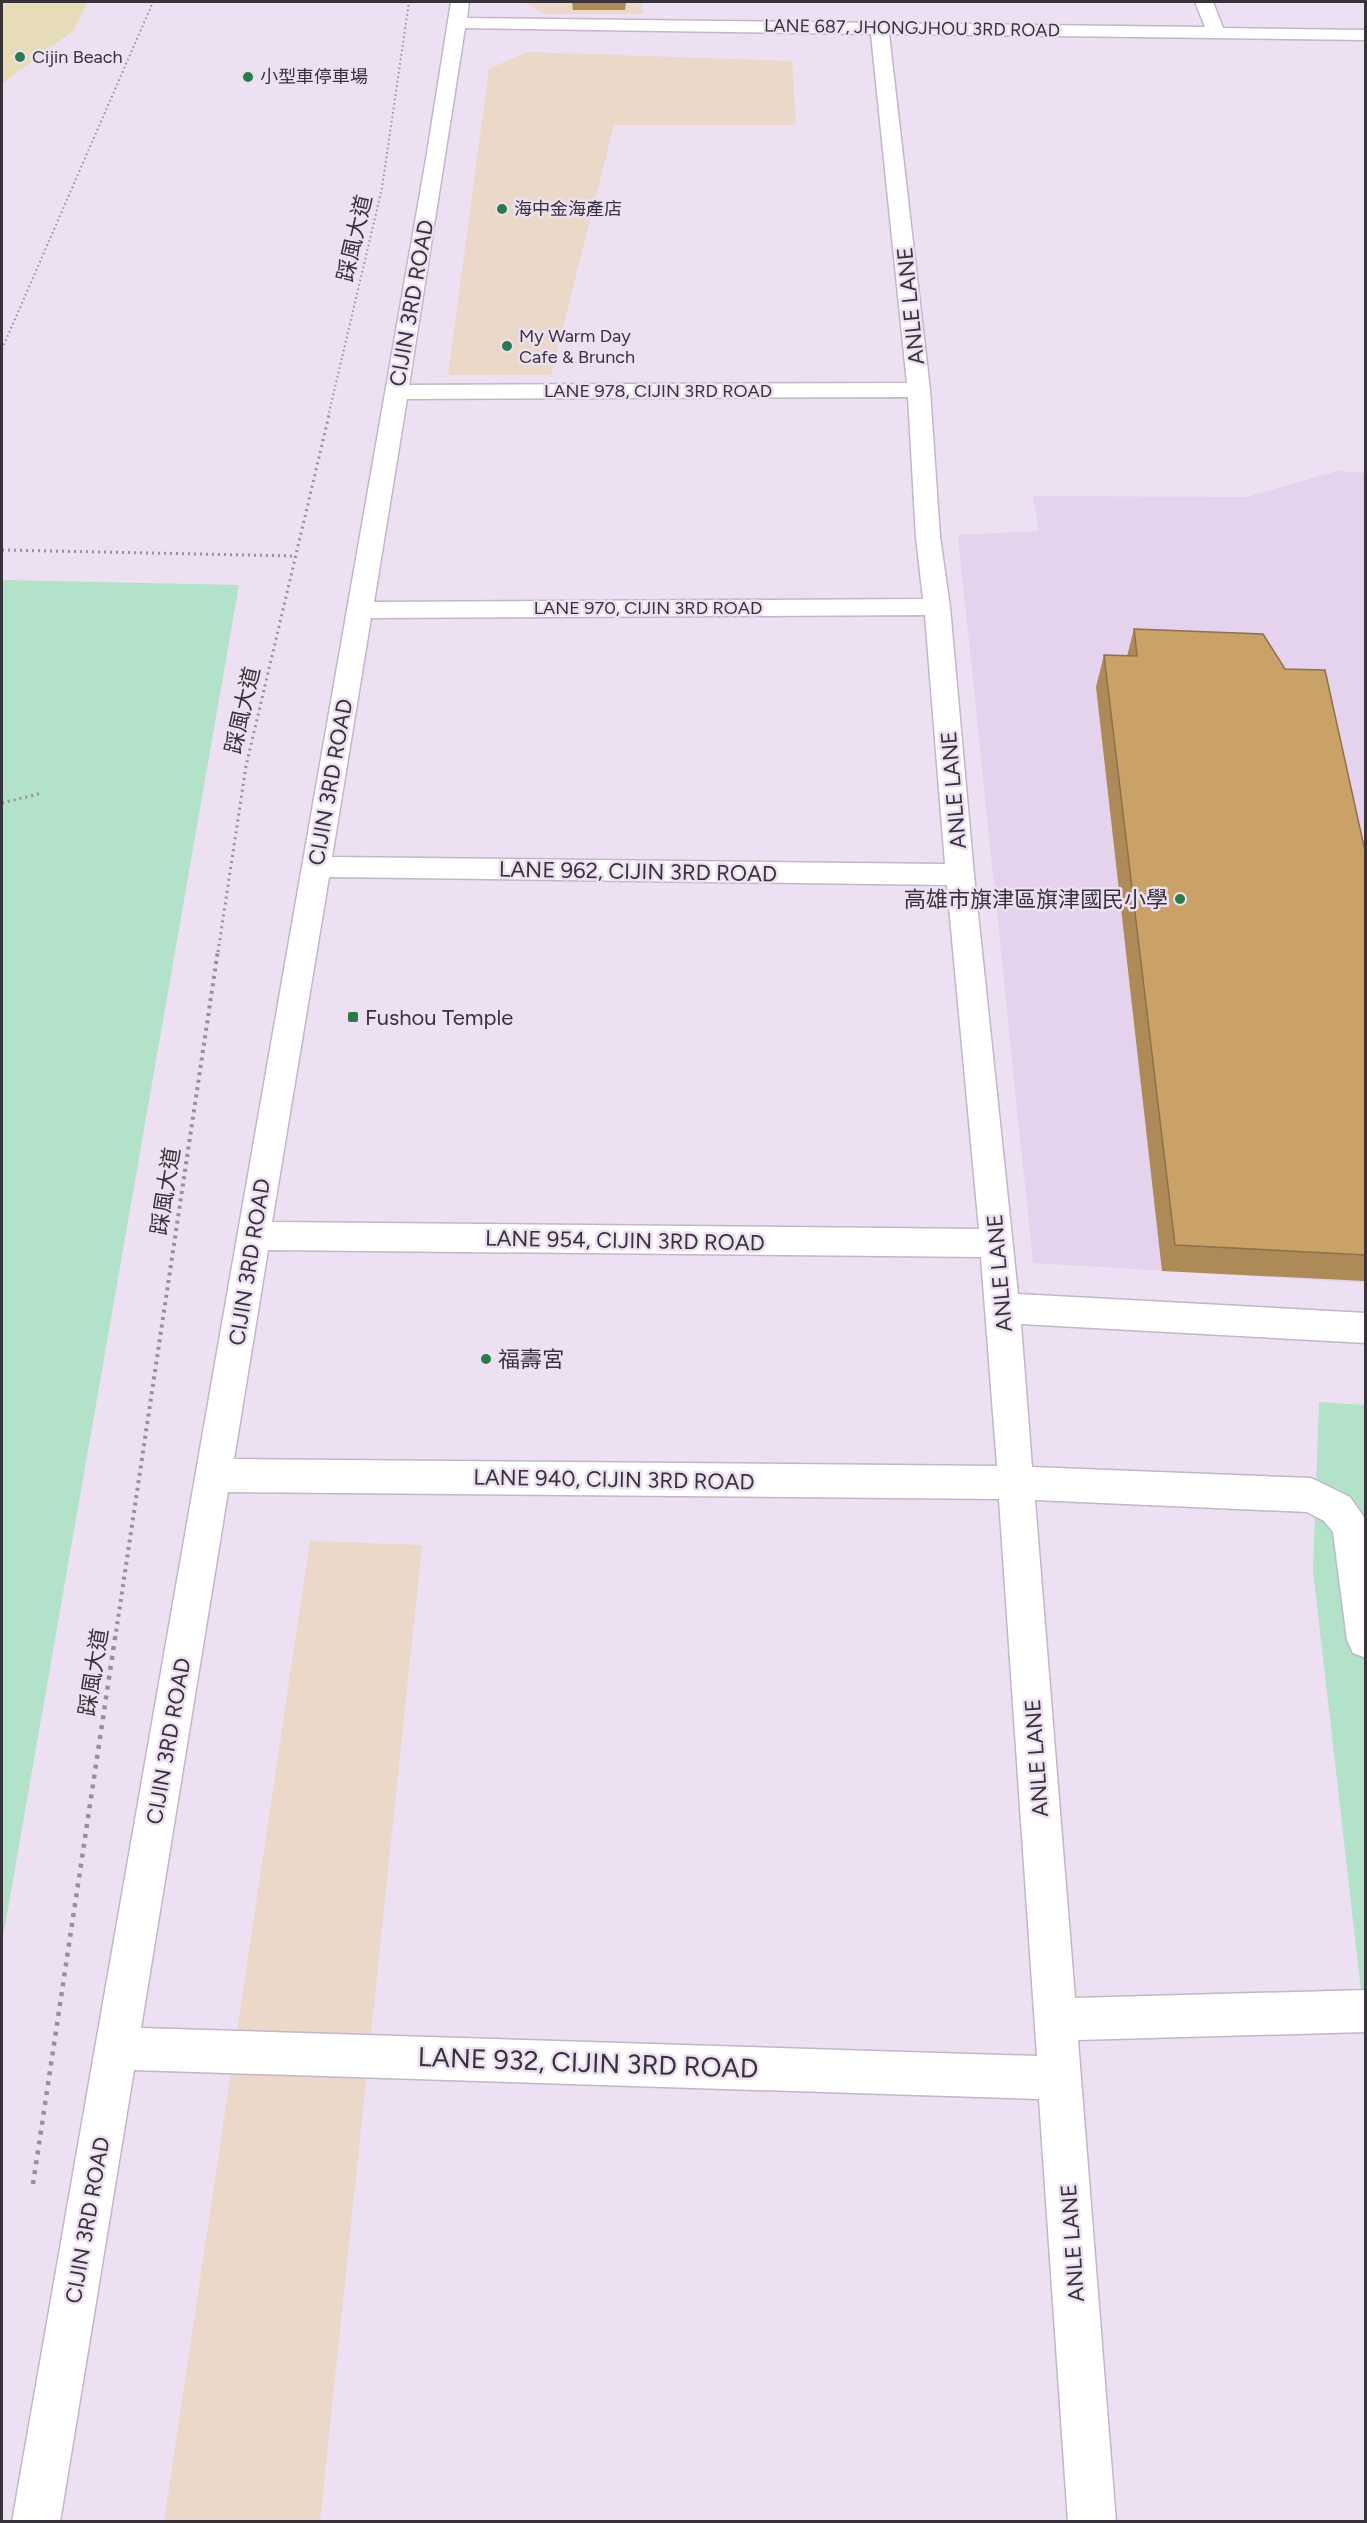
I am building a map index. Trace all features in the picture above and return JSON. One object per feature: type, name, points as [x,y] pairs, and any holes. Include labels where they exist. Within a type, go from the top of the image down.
[{"type":"street","points":[[1204,2],[1216,33]]},
{"type":"street","name":"LANE 687, JHONGJHOU 3RD ROAD","points":[[459,12],[879,28],[1216,33],[1359,30]]},
{"type":"street","name":"CIJIN 3RD ROAD","points":[[36,2522],[459,12]]},
{"type":"street","name":"ANLE LANE","points":[[879,28],[919,390],[928,537],[937,607],[960,875],[1003,1308],[1092,2522]]},
{"type":"street","name":"LANE 978, CIJIN 3RD ROAD","points":[[396,392],[919,390]]},
{"type":"street","name":"LANE 970, CIJIN 3RD ROAD","points":[[359,610],[937,607]]},
{"type":"street","name":"LANE 962, CIJIN 3RD ROAD","points":[[316,867],[960,875]]},
{"type":"street","name":"LANE 954, CIJIN 3RD ROAD","points":[[253,1236],[997,1243]]},
{"type":"street","points":[[1003,1308],[1365,1328]]},
{"type":"street","name":"LANE 940, CIJIN 3RD ROAD","points":[[213,1475],[1015,1483],[1311,1495],[1337,1509],[1350,1526],[1365,1640]]},
{"type":"street","points":[[1055,2020],[1365,2012]]},
{"type":"street","name":"LANE 932, CIJIN 3RD ROAD","points":[[116,2048],[1059,2078]]},
{"type":"path","points":[[2,350],[153,2]]},
{"type":"path","name":"踩風大道","points":[[32,2195],[246,766],[382,188],[409,2]]},
{"type":"path","points":[[2,550],[296,556]]},
{"type":"path","points":[[2,803],[42,793]]},
{"type":"shaded area","points":[[525,2],[642,2],[643,14],[544,14]]},
{"type":"shaded area","points":[[527,52],[792,61],[796,125],[614,125],[551,375],[448,375],[489,69]]},
{"type":"shaded area","name":"高雄市旗津區旗津國民小學","points":[[1337,471],[1365,473],[1365,1283],[1033,1263],[958,535],[1039,531],[1033,496],[1247,497]]},
{"type":"shaded area","points":[[310,1541],[422,1545],[320,2521],[164,2522]]},
{"type":"green space","points":[[2,580],[239,585],[2,1943]]},
{"type":"green space","points":[[1319,1402],[1365,1405],[1365,2025],[1313,1570]]},
{"type":"sand","name":"Cijin Beach","points":[[2,2],[87,2],[74,30],[2,84]]},
{"type":"building","points":[[1134,629],[1263,634],[1285,669],[1325,670],[1365,851],[1365,1255],[1175,1245],[1104,655],[1137,656]]},
{"type":"place","name":"Cijin Beach","points":[[20,57]]},
{"type":"place","name":"小型車停車場","points":[[248,77]]},
{"type":"place","name":"海中金海產店","points":[[502,209]]},
{"type":"place","name":"My Warm Day Cafe & Brunch","points":[[507,346]]},
{"type":"place","name":"高雄市旗津區旗津國民小學","points":[[1180,899]]},
{"type":"place","name":"Fushou Temple","points":[[353,1017]]},
{"type":"place","name":"福壽宮","points":[[486,1359]]}]
